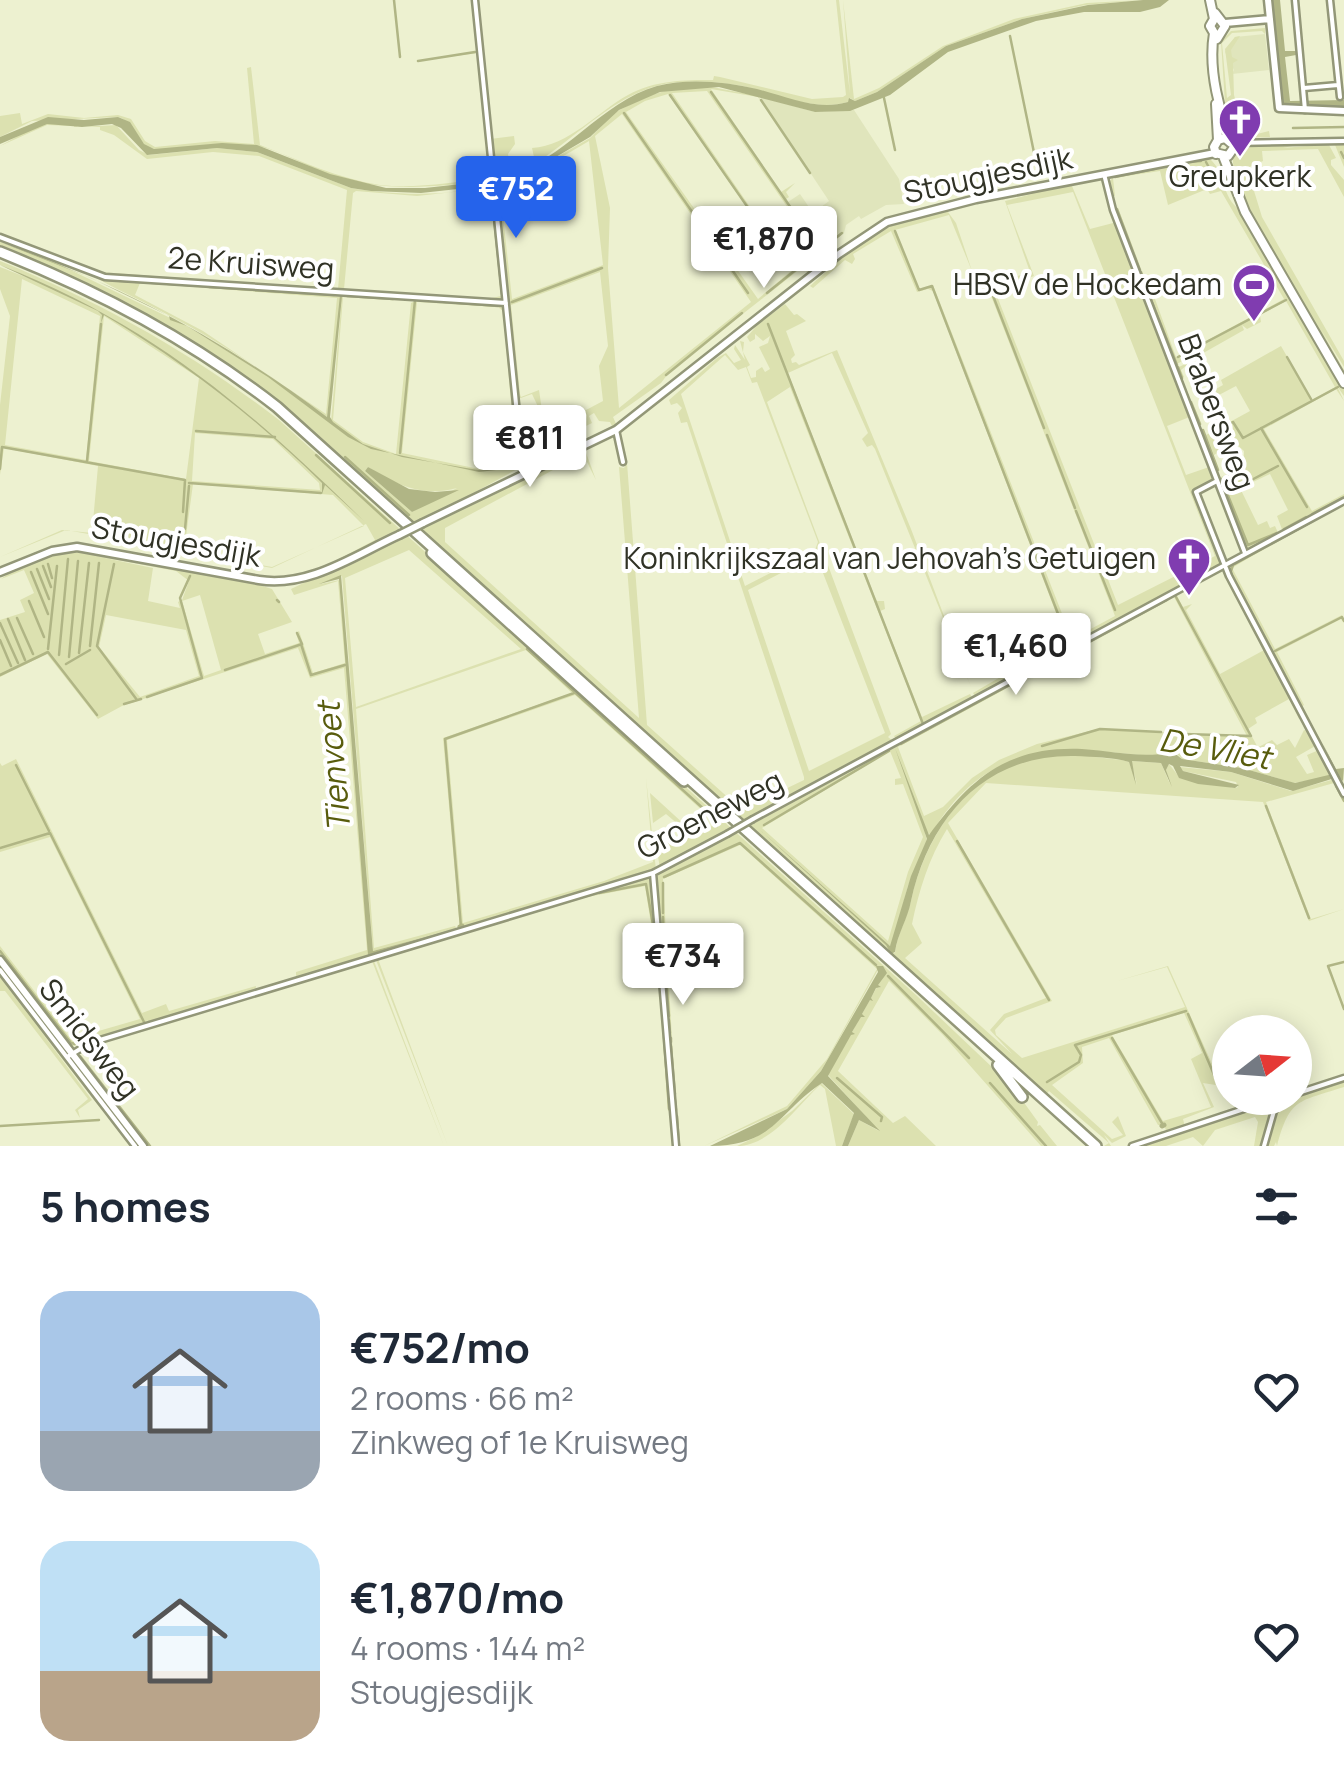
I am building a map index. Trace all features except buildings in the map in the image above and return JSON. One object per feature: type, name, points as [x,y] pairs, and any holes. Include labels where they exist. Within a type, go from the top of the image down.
[{"type":"highway","points":[[0,255],[159,332],[274,412],[1088,1146]]},
{"type":"highway","points":[[0,255],[78,284],[153,323],[208,356],[276,406],[1096,1146]]},
{"type":"highway","points":[[998,1065],[1022,1097]]},
{"type":"main road","points":[[1210,0],[1219,26],[1213,53],[1217,121],[1231,170],[1250,220],[1344,383]]},
{"type":"main road","points":[[1216,92],[1224,148]]},
{"type":"street","points":[[475,0],[521,457],[526,472]]},
{"type":"street","points":[[1268,0],[1279,108],[1305,106],[1344,111]]},
{"type":"street","points":[[1295,0],[1305,106]]},
{"type":"street","points":[[1330,0],[1340,97]]},
{"type":"street","points":[[1219,26],[1270,21]]},
{"type":"street","points":[[1304,88],[1338,85]]},
{"type":"street","name":"Stougjesdijk","points":[[0,572],[54,550],[78,547],[259,580],[287,582],[312,576],[616,430],[839,254],[882,225],[951,204],[1224,148],[1252,143],[1344,141]]},
{"type":"street","name":"Brabersweg","points":[[1104,174],[1113,210],[1245,553]]},
{"type":"street","name":"2e Kruisweg","points":[[0,238],[103,277],[506,302]]},
{"type":"street","points":[[616,430],[623,462]]},
{"type":"street","points":[[1218,481],[1196,492],[1224,566],[1344,794]]},
{"type":"street","name":"Groeneweg","points":[[70,1055],[90,1043],[653,873],[1344,501]]},
{"type":"street","points":[[653,873],[676,1146]]},
{"type":"street","name":"Smidsweg","points":[[0,960],[143,1146]]},
{"type":"street","points":[[0,970],[70,1055],[136,1146]]},
{"type":"street","points":[[1312,1088],[1344,1078]]},
{"type":"street","points":[[1136,1145],[1227,1115]]},
{"type":"street","points":[[1264,1146],[1275,1115]]},
{"type":"shaded area","points":[[836,0],[850,94],[843,0],[854,99],[879,88],[943,46],[1014,19],[1087,3],[1143,0],[1085,5],[1022,19],[946,46],[877,92],[835,105],[795,101],[720,83],[660,85],[620,102],[530,167],[495,179],[490,139],[514,136],[515,144],[508,154],[510,165],[534,157],[532,148],[570,135],[628,95],[659,84],[680,81],[713,80],[714,76],[812,99],[843,97],[846,95]]},
{"type":"shaded area","points":[[1169,0],[1160,7],[1140,12],[1084,12],[1036,21],[948,52],[890,95],[850,111],[815,112],[719,87],[660,92],[619,110],[590,137],[532,171],[485,186],[421,193],[371,191],[351,188],[257,152],[217,148],[147,155],[112,124],[47,124],[0,144],[0,137],[48,117],[118,117],[130,122],[144,144],[154,149],[222,143],[257,145],[330,174],[386,188],[488,181],[496,178],[492,140],[497,177],[519,171],[540,162],[615,106],[657,86],[720,83],[813,104],[848,102],[849,98],[855,101],[877,92],[946,46],[1022,19],[1088,5]]},
{"type":"shaded area","points":[[1272,0],[1280,0],[1285,51],[1296,51],[1296,55],[1285,57],[1290,101],[1344,100],[1344,107],[1283,105]]},
{"type":"shaded area","points":[[1265,28],[1265,34],[1232,33],[1222,43],[1227,98],[1231,95],[1225,49],[1240,36],[1231,50],[1232,57],[1238,60],[1233,63],[1234,95],[1243,127],[1253,135],[1269,131],[1270,137],[1239,138],[1231,133],[1225,103],[1221,41],[1231,31]]},
{"type":"shaded area","points":[[1265,34],[1269,70],[1232,74],[1234,70],[1225,52],[1235,37]]},
{"type":"shaded area","points":[[479,51],[492,180],[421,186],[490,178],[478,53],[417,61]]},
{"type":"shaded area","points":[[251,67],[260,145],[334,174],[379,185],[351,181],[331,175],[251,145],[150,148],[118,117],[32,121],[0,137],[0,116],[20,113],[22,124],[48,114],[84,118],[118,115],[131,119],[145,141],[155,147],[215,141],[254,144],[247,68]]},
{"type":"shaded area","points":[[712,87],[758,96],[810,173],[758,97],[711,89],[781,192],[795,183],[786,192],[786,199],[819,248],[844,233],[819,253],[822,263],[809,274],[800,265],[817,250],[707,91],[672,93],[791,267],[800,269],[670,371],[661,383],[613,417],[617,426],[613,428],[610,422],[599,421],[594,413],[589,416],[592,423],[586,426],[582,417],[571,422],[569,419],[603,401],[599,366],[608,346],[600,272],[511,305],[521,397],[539,390],[545,431],[558,425],[563,435],[553,436],[555,441],[533,456],[536,461],[528,463],[524,458],[519,423],[542,415],[532,394],[518,399],[519,418],[496,193],[501,197],[512,193],[510,183],[496,183],[532,171],[590,138],[614,113],[644,97],[672,89]],"holes":[[[668,94],[791,271],[758,299],[626,112]],[[622,114],[751,302],[619,408],[608,268],[610,208],[595,136]],[[589,141],[603,265],[512,299],[501,198],[513,195],[511,183]]]},
{"type":"shaded area","points":[[760,97],[815,112],[854,110],[899,179],[904,204],[886,205],[861,219],[859,216],[846,225],[844,233],[820,248],[788,202],[800,194],[813,213],[829,201]]},
{"type":"shaded area","points":[[50,123],[74,126],[47,125],[0,146],[36,126]]},
{"type":"shaded area","points":[[116,125],[139,150],[149,155],[217,148],[257,152],[351,188],[441,193],[492,183],[503,300],[343,297],[333,420],[363,442],[396,454],[411,303],[419,299],[504,306],[519,468],[422,521],[616,434],[585,450],[596,480],[584,456],[579,456],[445,528],[445,542],[639,718],[619,467],[624,468],[627,463],[647,725],[742,810],[804,777],[687,422],[681,423],[678,413],[682,408],[677,403],[671,405],[669,400],[726,353],[734,363],[741,360],[735,345],[745,360],[740,341],[744,342],[751,378],[762,367],[765,372],[770,369],[759,347],[768,343],[770,336],[763,341],[755,334],[750,342],[747,337],[785,304],[806,321],[786,331],[795,355],[792,363],[799,365],[837,350],[971,687],[875,449],[872,445],[867,447],[862,439],[868,433],[832,353],[788,373],[875,597],[884,601],[885,609],[880,611],[922,717],[970,694],[973,699],[896,739],[894,736],[921,721],[790,387],[767,402],[891,734],[888,737],[894,742],[747,820],[752,824],[1176,594],[1183,607],[1192,604],[1186,610],[1220,674],[1266,649],[1302,716],[1299,719],[1289,699],[1255,718],[1257,723],[1248,729],[1257,746],[1228,763],[1272,740],[1277,745],[1289,739],[1295,748],[1304,730],[1310,732],[1317,745],[1296,757],[1307,774],[1314,772],[1307,755],[1319,750],[1333,776],[1294,783],[1167,753],[1160,757],[1059,752],[1003,765],[977,780],[953,803],[931,834],[925,833],[927,840],[908,886],[892,945],[888,946],[895,953],[917,878],[950,814],[985,780],[1029,759],[1076,755],[1122,760],[1129,762],[1137,785],[1131,761],[1161,763],[1170,784],[1166,770],[1169,764],[1180,778],[1235,788],[1236,782],[1183,771],[1180,767],[1231,772],[1291,791],[1335,779],[1344,802],[1334,783],[1266,802],[1311,919],[1344,909],[1309,921],[1263,802],[986,783],[948,823],[1052,1001],[1006,1018],[995,1030],[996,1035],[1022,1058],[1185,1007],[1167,967],[1117,981],[1168,966],[1212,1064],[1212,1084],[1203,1083],[1212,1108],[1183,1119],[1185,1127],[1167,1133],[1164,1125],[1158,1125],[1109,1038],[1082,1047],[1083,1063],[1052,1085],[1112,1139],[1123,1135],[1112,1122],[1118,1116],[1126,1136],[1112,1143],[1104,1135],[1111,1146],[1104,1146],[1109,1143],[1049,1091],[1046,1095],[1039,1089],[303,424],[232,371],[158,324],[0,248],[0,238],[7,241],[0,234],[100,272],[338,289],[347,190],[259,156],[213,152],[147,159],[100,127],[89,127]],"holes":[[[490,188],[501,296],[487,299],[344,289],[353,193],[417,196]],[[60,265],[150,305],[203,334],[256,367],[203,331],[135,295],[140,283],[337,298],[326,414],[283,385],[327,417],[342,296],[331,422],[277,382],[187,326]],[[417,302],[498,307],[503,311],[516,459],[498,468],[479,469],[402,453]],[[725,355],[738,370],[746,367],[752,383],[757,382],[818,542],[815,550],[745,586],[681,394]],[[368,467],[389,480],[433,491],[457,488],[412,512],[365,471]],[[816,555],[885,733],[809,771],[748,590]],[[1174,597],[1247,736],[1098,729],[1037,744],[999,760],[972,778],[943,807],[924,816],[898,747]],[[890,751],[901,778],[895,779],[895,785],[903,784],[923,837],[908,872],[888,941],[762,828]],[[947,829],[1046,998],[1004,1014],[990,1030],[1012,1054],[905,958],[922,943],[912,924],[921,887]],[[1184,1013],[1202,1053],[1191,1059],[1211,1107],[1163,1121],[1112,1035]]]},
{"type":"shaded area","points":[[1272,143],[1306,143],[1283,148],[1344,143],[1344,167],[1335,145],[1329,145],[1336,158],[1331,165],[1344,180],[1344,197],[1318,149],[1262,151],[1263,161],[1247,168],[1262,217],[1344,361],[1344,367],[1320,328],[1344,370],[1344,379],[1297,300],[1242,193],[1234,166],[1235,151]]},
{"type":"shaded area","points":[[1210,159],[1230,199],[1241,211],[1344,387],[1344,396],[1337,386],[1344,401],[1336,389],[1264,429],[1312,511],[1344,494],[1344,499],[1283,532],[1277,516],[1288,510],[1270,474],[1240,488],[1258,525],[1267,521],[1279,535],[1250,549],[1219,478],[1234,471],[1232,465],[1244,458],[1244,451],[1234,442],[1214,455],[1206,435],[1250,411],[1236,386],[1217,396],[1214,390],[1223,385],[1221,380],[1281,346],[1312,400],[1335,387],[1286,301],[1260,315],[1261,322],[1247,329],[1242,325],[1244,330],[1198,356],[1181,370],[1184,377],[1180,378],[1177,368],[1189,362],[1188,358],[1175,365],[1145,288],[1151,288],[1176,357],[1284,299],[1221,191],[1210,194],[1207,189],[1168,205],[1160,171],[1113,178],[1115,196],[1111,196],[1110,181],[1115,175]]},
{"type":"shaded area","points":[[1083,181],[1072,186],[1090,229],[1117,222],[1192,416],[1167,426],[1186,475],[1212,466],[1216,480],[1195,491],[1223,565],[976,698],[973,693],[1066,639],[933,291],[917,292],[891,231],[853,254],[852,264],[845,260],[813,288],[810,286],[873,235],[908,218],[951,210],[948,212],[956,223],[972,271],[949,215],[895,230],[919,289],[933,285],[1072,639],[1115,616],[983,275],[990,285],[1030,272],[1005,201],[1032,194],[1000,200],[1022,191]],"holes":[[[1073,192],[1215,556],[1118,605],[995,291],[1034,276],[1007,205]]]},
{"type":"shaded area","points":[[0,242],[44,258],[85,276]]},
{"type":"shaded area","points":[[0,261],[37,277],[145,331],[279,420],[916,995],[1012,1086],[1037,1126],[1057,1146],[1041,1146],[943,1035],[889,981],[838,1071],[893,1123],[905,1116],[936,1146],[848,1146],[859,1120],[879,1131],[828,1075],[877,987],[880,988],[877,985],[886,973],[879,968],[821,1071],[787,1109],[704,1146],[787,1106],[827,1059],[877,969],[740,845],[663,879],[678,1146],[656,878],[662,870],[733,833],[728,829],[660,868],[654,834],[657,832],[672,846],[686,831],[666,814],[653,823],[650,793],[697,836],[716,823],[575,695],[447,740],[463,923],[604,881],[653,862],[646,778],[656,870],[460,930],[443,738],[572,693],[526,650],[356,709],[374,948],[455,926],[457,929],[296,978],[296,972],[367,950],[344,668],[310,678],[298,648],[122,706],[98,719],[47,654],[0,677],[0,620],[25,612],[20,600],[34,593],[24,570],[1,579],[11,572],[0,574],[52,553],[81,549],[241,579],[272,589],[292,622],[258,634],[265,654],[299,643],[299,631],[313,673],[345,663],[338,581],[294,595],[291,589],[403,535],[398,531],[310,574],[375,540],[366,524],[333,495],[193,484],[184,551],[272,567],[317,547],[272,568],[184,552],[181,556],[156,546],[71,531],[92,533],[98,466],[4,448],[0,475],[0,405],[10,316],[0,289],[0,267],[51,287],[0,265]],"holes":[[[22,279],[100,316],[86,460],[5,445]],[[104,316],[199,378],[186,479],[89,461]],[[195,433],[273,439],[319,483],[320,490],[192,481]],[[409,550],[521,649],[356,707],[345,578]],[[95,556],[176,571],[189,581],[178,602],[180,608],[148,601],[153,568]],[[342,576],[373,951],[455,929],[369,955],[340,580],[320,584]],[[200,595],[221,670],[204,676],[182,601]],[[106,615],[186,630],[199,676],[140,697],[99,647]]]},
{"type":"shaded area","points":[[0,265],[105,314],[196,373],[280,442],[364,521],[325,485],[322,494],[322,483],[297,459],[191,372],[104,315],[101,323],[98,311]]},
{"type":"shaded area","points":[[342,296],[330,417],[363,444],[390,453],[371,449],[348,437],[268,377],[188,327],[289,389],[327,417]]},
{"type":"shaded area","points":[[368,467],[409,489],[459,490],[412,512],[365,471]]},
{"type":"shaded area","points":[[1313,519],[1232,568],[1275,649],[1342,615],[1344,623],[1341,619],[1277,652],[1304,705],[1301,707],[1229,569],[1234,562]]},
{"type":"shaded area","points":[[341,575],[373,951],[455,929],[368,955],[339,579],[319,584]]},
{"type":"shaded area","points":[[1323,744],[1336,769],[1344,768],[1343,781],[1338,777],[1293,791],[1231,772],[1180,766],[1183,771],[1239,785],[1235,788],[1198,784],[1179,778],[1169,764],[1166,770],[1172,787],[1161,763],[1132,761],[1136,785],[1129,762],[1075,756],[1043,758],[1014,766],[988,779],[966,797],[931,843],[895,952],[891,954],[886,945],[760,830],[890,946],[911,876],[927,839],[895,748],[929,835],[976,782],[993,769],[1032,753],[1056,749],[1139,755],[1173,752],[1182,759],[1242,768],[1295,783],[1337,773]]},
{"type":"shaded area","points":[[16,759],[142,1013],[166,1004],[169,1011],[256,986],[255,992],[149,1023],[147,1020],[145,1025],[70,1047],[0,957],[0,946],[71,1039],[140,1019],[50,837],[0,852],[0,763],[2,766]]},
{"type":"shaded area","points":[[648,877],[653,882],[672,1110],[668,1111],[657,962],[645,886],[587,897],[417,947]]},
{"type":"shaded area","points":[[378,959],[448,1146],[376,960],[444,1146],[372,961]]},
{"type":"shaded area","points":[[876,966],[883,966],[887,973],[878,985],[881,987],[876,988],[873,1001],[862,1014],[865,1017],[861,1017],[852,1032],[855,1034],[828,1076],[880,1131],[859,1120],[848,1146],[842,1146],[854,1113],[822,1083],[762,1134],[731,1145],[710,1146],[787,1109],[821,1071],[878,972]]},
{"type":"shaded area","points":[[0,972],[104,1107],[101,1109],[39,1029],[92,1100],[78,1110],[80,1118],[75,1110],[88,1099],[5,991],[0,991]]},
{"type":"shaded area","points":[[1344,1079],[1344,1087],[1312,1098],[1312,1089]]},
{"type":"shaded area","points":[[821,1083],[854,1114],[842,1146],[836,1146],[825,1089],[820,1085],[772,1132],[737,1146],[792,1111]]},
{"type":"shaded area","points":[[1231,1115],[1273,1115],[1263,1146],[1254,1146],[1258,1122],[1255,1117],[1215,1130],[1203,1146],[1193,1137],[1166,1146],[1139,1146]]},
{"type":"shaded area","points":[[1277,1115],[1289,1115],[1277,1146],[1276,1142],[1266,1146]]},
{"type":"waterway","points":[[394,0],[400,57]]},
{"type":"waterway","points":[[1010,36],[1038,172],[1055,169]]},
{"type":"waterway","points":[[418,61],[475,52]]},
{"type":"waterway","points":[[711,92],[820,250]]},
{"type":"waterway","points":[[670,95],[789,267]]},
{"type":"waterway","points":[[884,98],[895,150]]},
{"type":"waterway","points":[[761,100],[810,173]]},
{"type":"waterway","points":[[624,113],[748,293]]},
{"type":"waterway","points":[[1293,128],[1344,127]]},
{"type":"waterway","points":[[1341,152],[1344,158]]},
{"type":"waterway","points":[[1185,162],[1201,161]]},
{"type":"waterway","points":[[1206,162],[1219,186]]},
{"type":"waterway","points":[[1014,177],[1009,178],[1007,167],[1015,165]]},
{"type":"waterway","points":[[1115,177],[1154,169]]},
{"type":"waterway","points":[[971,186],[1009,178]]},
{"type":"waterway","points":[[910,200],[966,187]]},
{"type":"waterway","points":[[491,189],[502,294]]},
{"type":"waterway","points":[[498,192],[498,197]]},
{"type":"waterway","points":[[1117,209],[1140,270]]},
{"type":"waterway","points":[[895,231],[919,290],[932,286],[1070,645]]},
{"type":"waterway","points":[[802,265],[842,233]]},
{"type":"waterway","points":[[512,302],[602,268]]},
{"type":"waterway","points":[[767,293],[798,268]]},
{"type":"waterway","points":[[1141,272],[1144,281]]},
{"type":"waterway","points":[[100,274],[211,282]]},
{"type":"waterway","points":[[985,275],[1044,428]]},
{"type":"waterway","points":[[106,280],[203,286]]},
{"type":"waterway","points":[[216,282],[329,290]]},
{"type":"waterway","points":[[209,287],[334,295]]},
{"type":"waterway","points":[[347,291],[405,295]]},
{"type":"waterway","points":[[1148,292],[1177,365]]},
{"type":"waterway","points":[[347,296],[393,299]]},
{"type":"waterway","points":[[400,453],[415,300]]},
{"type":"waterway","points":[[420,300],[498,306]]},
{"type":"waterway","points":[[1178,357],[1286,300]]},
{"type":"waterway","points":[[666,375],[742,313]]},
{"type":"waterway","points":[[87,461],[101,324]]},
{"type":"waterway","points":[[768,324],[923,724]]},
{"type":"waterway","points":[[1287,357],[1311,399]]},
{"type":"waterway","points":[[1178,367],[1182,378]]},
{"type":"waterway","points":[[1223,427],[1233,422],[1243,438],[1338,387]]},
{"type":"waterway","points":[[1191,402],[1200,424]]},
{"type":"waterway","points":[[1261,428],[1307,507]]},
{"type":"waterway","points":[[1203,430],[1218,470]]},
{"type":"waterway","points":[[196,431],[275,437]]},
{"type":"waterway","points":[[1047,435],[1075,508]]},
{"type":"waterway","points":[[0,469],[2,447],[185,480],[183,512]]},
{"type":"waterway","points":[[316,455],[390,523]]},
{"type":"waterway","points":[[345,457],[409,515]]},
{"type":"waterway","points":[[1221,479],[1227,493],[1278,466]]},
{"type":"waterway","points":[[189,483],[321,493]]},
{"type":"waterway","points":[[185,529],[189,486]]},
{"type":"waterway","points":[[1227,493],[1248,545],[1277,533]]},
{"type":"waterway","points":[[1312,514],[1344,497]]},
{"type":"waterway","points":[[1076,511],[1115,610]]},
{"type":"waterway","points":[[1284,529],[1306,517]]},
{"type":"waterway","points":[[1231,571],[1233,565],[1313,521]]},
{"type":"waterway","points":[[59,655],[68,559]]},
{"type":"waterway","points":[[69,657],[78,561]]},
{"type":"waterway","points":[[79,653],[89,563]]},
{"type":"waterway","points":[[90,646],[99,563]]},
{"type":"waterway","points":[[48,564],[52,578]]},
{"type":"waterway","points":[[114,564],[97,646],[137,700]]},
{"type":"waterway","points":[[43,566],[51,587]]},
{"type":"waterway","points":[[48,649],[57,566]]},
{"type":"waterway","points":[[37,569],[49,599]]},
{"type":"waterway","points":[[31,572],[48,614]]},
{"type":"waterway","points":[[147,697],[202,678],[180,598],[190,576]]},
{"type":"waterway","name":"De Vliet","points":[[1176,597],[1251,736],[1184,734]]},
{"type":"waterway","points":[[901,744],[1167,600]]},
{"type":"waterway","points":[[29,601],[44,637]]},
{"type":"waterway","points":[[1275,651],[1342,617],[1344,621]]},
{"type":"waterway","points":[[17,618],[33,654]]},
{"type":"waterway","points":[[8,619],[25,660]]},
{"type":"waterway","points":[[0,623],[18,663]]},
{"type":"waterway","points":[[225,670],[302,644],[297,633]]},
{"type":"waterway","points":[[0,640],[11,666]]},
{"type":"waterway","points":[[301,644],[311,675],[345,665]]},
{"type":"waterway","points":[[527,649],[717,821],[717,826]]},
{"type":"waterway","points":[[66,664],[90,650]]},
{"type":"waterway","points":[[0,675],[48,652],[97,715]]},
{"type":"waterway","points":[[461,927],[445,739],[574,693]]},
{"type":"waterway","points":[[124,704],[141,699]]},
{"type":"waterway","name":"De Vliet","points":[[1042,746],[1100,729],[1161,732]]},
{"type":"waterway","points":[[764,825],[889,751]]},
{"type":"waterway","points":[[16,765],[49,831]]},
{"type":"waterway","points":[[1336,786],[1344,801]]},
{"type":"waterway","points":[[1266,806],[1309,918]]},
{"type":"waterway","points":[[0,848],[50,833],[144,1022]]},
{"type":"waterway","points":[[957,841],[1049,1000]]},
{"type":"waterway","points":[[664,877],[740,843],[876,965]]},
{"type":"waterway","points":[[663,883],[663,913]]},
{"type":"waterway","points":[[599,893],[646,884],[657,948]]},
{"type":"waterway","points":[[663,917],[664,949]]},
{"type":"waterway","points":[[0,951],[75,1044]]},
{"type":"waterway","points":[[664,954],[666,974]]},
{"type":"waterway","points":[[658,955],[664,1034]]},
{"type":"waterway","points":[[1344,962],[1328,966],[1344,1009]]},
{"type":"waterway","points":[[888,976],[969,1058]]},
{"type":"waterway","points":[[666,978],[669,1016]]},
{"type":"waterway","points":[[1047,1082],[1079,1062],[1081,1055],[1075,1045],[1186,1011]]},
{"type":"waterway","points":[[1188,1014],[1212,1070]]},
{"type":"waterway","points":[[669,1020],[670,1033]]},
{"type":"waterway","points":[[664,1037],[669,1109]]},
{"type":"waterway","points":[[1112,1038],[1163,1125]]},
{"type":"waterway","points":[[83,1051],[100,1042]]},
{"type":"waterway","points":[[671,1046],[675,1094]]},
{"type":"waterway","points":[[80,1056],[150,1146]]},
{"type":"waterway","points":[[837,1078],[882,1117],[881,1121]]},
{"type":"waterway","points":[[990,1083],[1046,1146]]},
{"type":"waterway","points":[[675,1100],[676,1110]]},
{"type":"waterway","points":[[677,1116],[679,1146]]},
{"type":"waterway","points":[[0,1126],[99,1120]]},
{"type":"place","name":"Greupkerk","points":[[1240,158]]},
{"type":"place","name":"HBSV de Hockedam","points":[[1254,323]]},
{"type":"place","name":"Koninkrijkszaal van Jehovah's Getuigen","points":[[1189,597]]},
{"type":"water label","name":"Tienvoet","points":[[334,767]]}]
